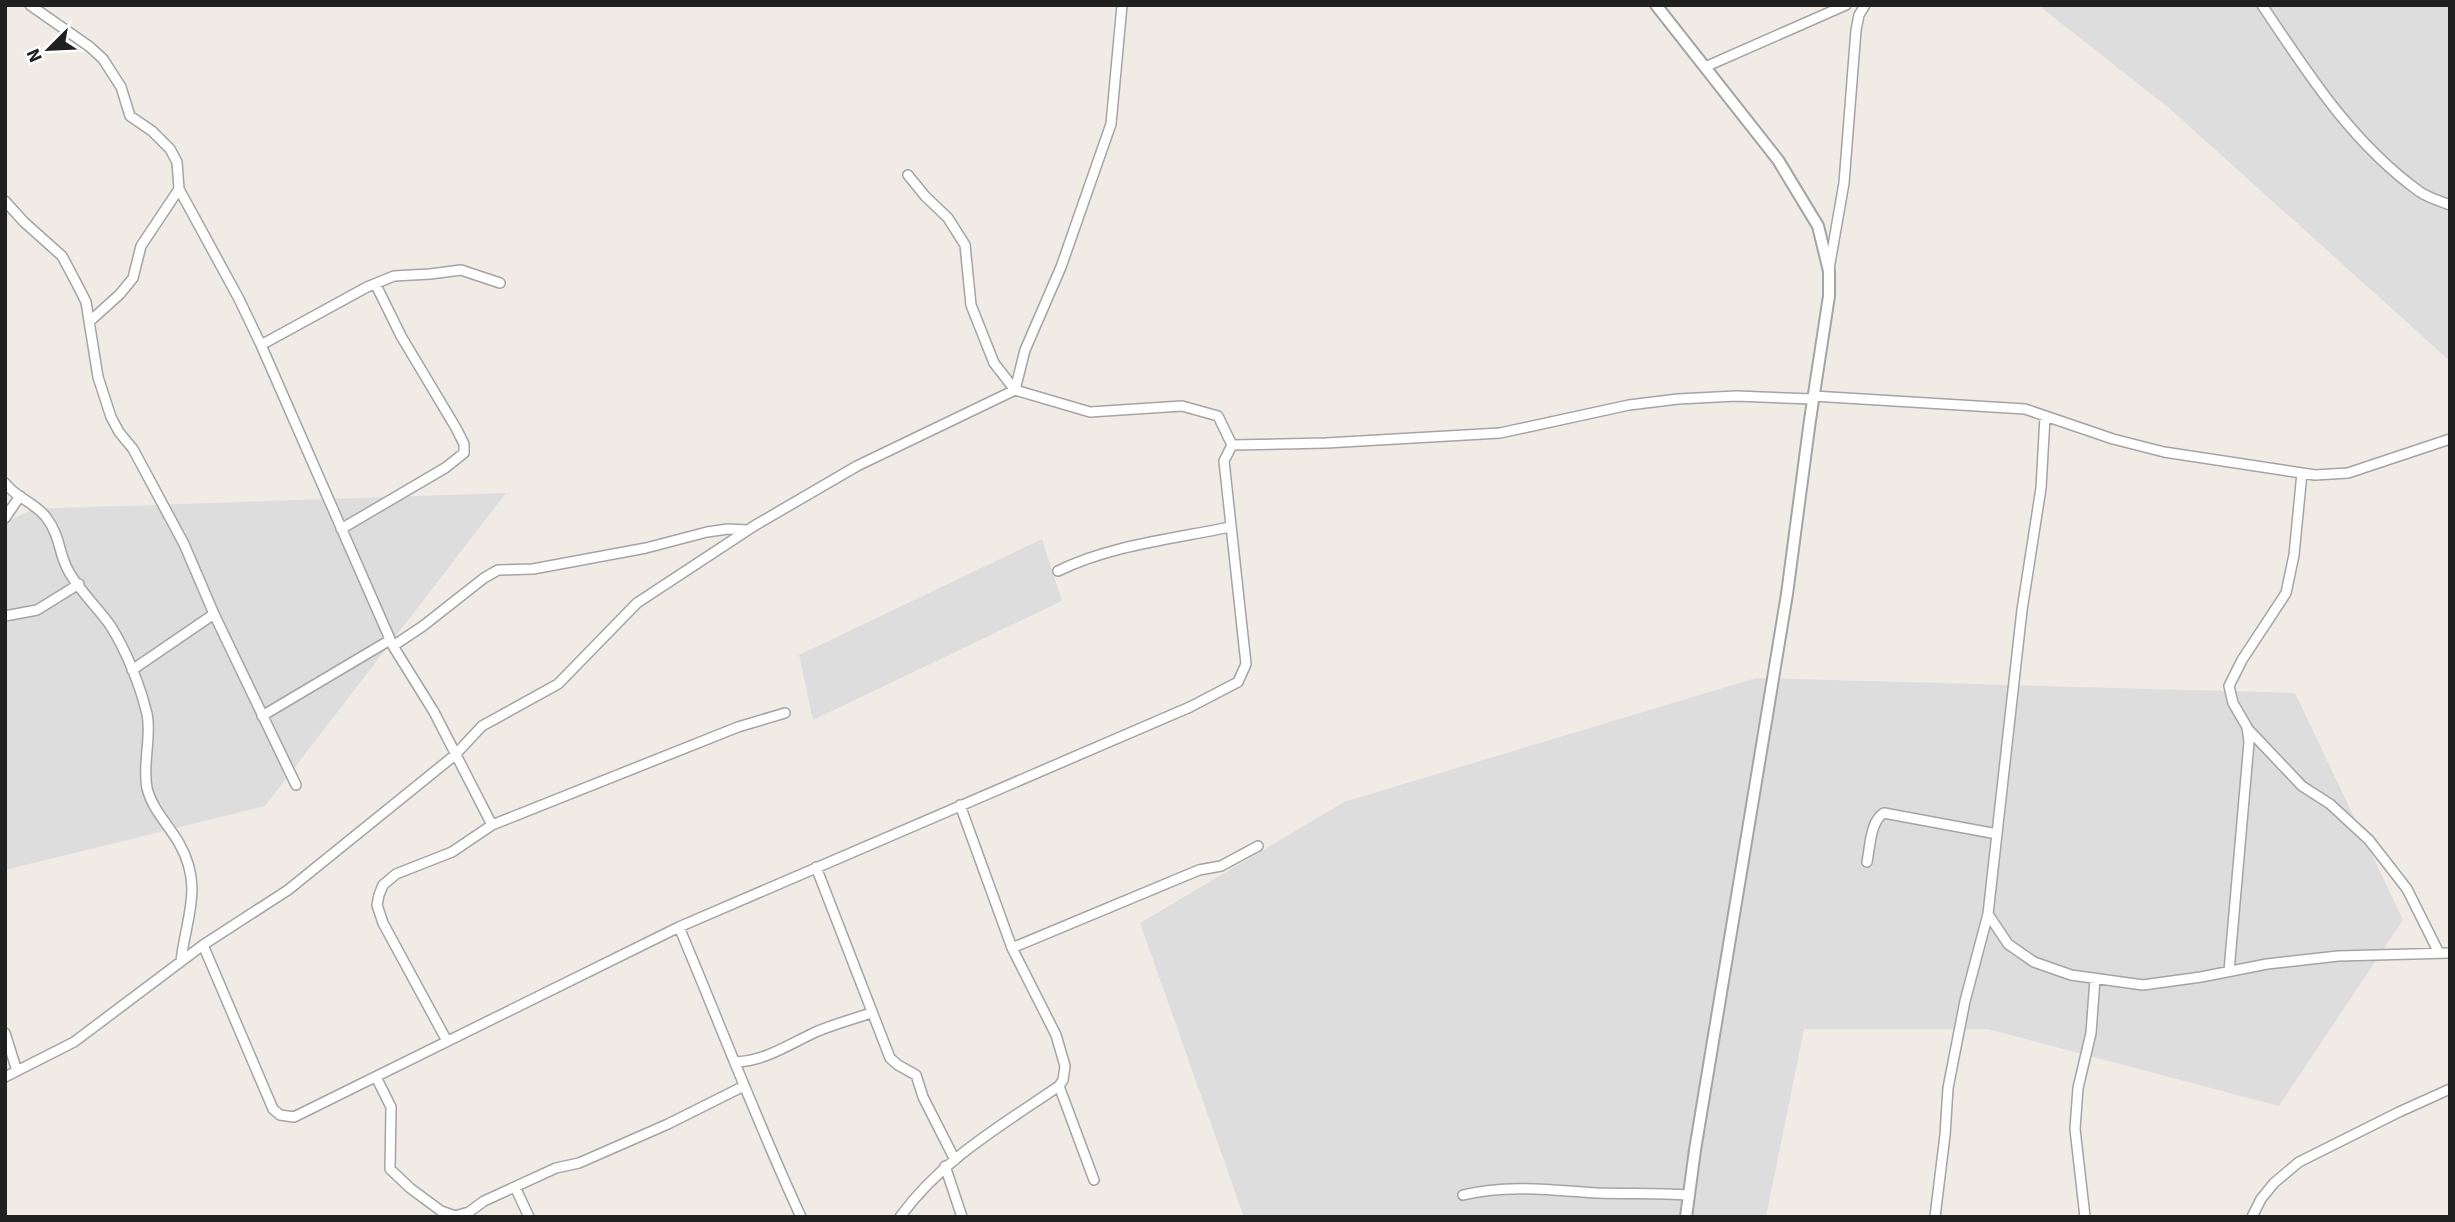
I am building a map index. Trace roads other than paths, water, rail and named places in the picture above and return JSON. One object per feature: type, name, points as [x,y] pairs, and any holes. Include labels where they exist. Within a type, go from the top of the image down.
[{"type":"street","points":[[30,5],[103,59],[121,87],[126,109],[131,116],[152,131],[170,149],[177,162],[178,189],[239,299],[261,345],[392,643],[434,712],[492,825]]},
{"type":"street","points":[[1015,390],[1025,350],[1061,267],[1111,124],[1122,5]]},
{"type":"street","points":[[1656,5],[1778,160],[1818,226],[1829,271]]},
{"type":"street","points":[[1705,67],[1846,5]]},
{"type":"street","points":[[1686,1217],[1787,594],[1829,296],[1829,271],[1844,183],[1856,30],[1859,15],[1865,5]]},
{"type":"street","points":[[2262,5],[2328,102],[2352,131],[2422,194],[2450,205]]},
{"type":"street","points":[[908,174],[925,196],[948,218],[965,245],[971,305],[994,363],[1015,390],[1090,412],[1182,406],[1218,416],[1232,445]]},
{"type":"street","points":[[89,321],[120,294],[133,278],[141,246],[178,189]]},
{"type":"street","points":[[5,201],[62,256],[86,302],[92,349],[104,401],[184,544],[214,614],[296,785]]},
{"type":"street","points":[[261,345],[367,287],[394,276],[430,275],[461,270],[500,283]]},
{"type":"street","points":[[341,528],[445,468],[464,453],[464,444],[456,428],[401,336],[376,285]]},
{"type":"street","points":[[5,1077],[74,1042],[203,945],[288,890],[455,755],[482,726],[558,684],[637,603],[748,530],[857,466],[1015,390]]},
{"type":"street","points":[[203,945],[273,1109],[279,1115],[293,1117],[680,928],[1190,707],[1238,682],[1246,664],[1224,461],[1232,445],[1239,443],[1326,443],[1500,433],[1629,405],[1736,396],[1813,397],[2025,409],[2113,439],[2164,452],[2302,473],[2348,473],[2450,439]]},
{"type":"street","points":[[1935,1217],[1952,1063],[1988,914],[2021,620],[2041,488],[2045,417]]},
{"type":"street","points":[[2302,473],[2294,555],[2286,593],[2229,685],[2232,703],[2247,727],[2302,786],[2330,804],[2369,840],[2407,889],[2438,953]]},
{"type":"street","points":[[5,483],[33,503],[46,517],[58,536],[67,570],[112,628],[132,670],[147,714],[147,786],[152,803],[180,845],[194,887],[181,961]]},
{"type":"street","points":[[5,518],[20,496]]},
{"type":"street","points":[[1058,571],[1077,562],[1130,547],[1230,527]]},
{"type":"street","points":[[262,716],[423,626],[498,570],[533,569],[646,548],[707,532],[748,530]]},
{"type":"street","points":[[5,616],[37,610],[79,584]]},
{"type":"street","points":[[132,670],[214,614]]},
{"type":"street","points":[[447,1041],[383,923],[377,905],[383,885],[396,874],[452,852],[492,825],[738,727],[785,713]]},
{"type":"street","points":[[2229,971],[2249,742],[2247,727]]},
{"type":"street","points":[[900,1217],[912,1200],[945,1166],[978,1140],[1059,1087],[1063,1080],[1065,1066],[1056,1034],[1012,948],[960,805]]},
{"type":"street","points":[[1867,862],[1875,823],[1884,813],[1997,834]]},
{"type":"street","points":[[1012,948],[1199,870],[1221,866],[1258,846]]},
{"type":"street","points":[[816,867],[890,1058],[916,1075],[923,1097],[955,1160]]},
{"type":"street","points":[[1988,914],[2008,944],[2034,962],[2071,975],[2143,985],[2267,964],[2338,956],[2450,953]]},
{"type":"street","points":[[680,928],[801,1217]]},
{"type":"street","points":[[2085,1217],[2075,1129],[2078,1088],[2091,1033],[2095,979]]},
{"type":"street","points":[[736,1062],[751,1062],[773,1051],[783,1050],[817,1032],[871,1013]]},
{"type":"street","points":[[5,1033],[17,1071]]},
{"type":"street","points":[[376,1077],[391,1107],[390,1169],[441,1211],[455,1216],[469,1212],[484,1201],[556,1168],[579,1163],[700,1109],[744,1086]]},
{"type":"street","points":[[1059,1087],[1094,1180]]},
{"type":"street","points":[[2252,1217],[2261,1199],[2274,1183],[2299,1162],[2450,1089]]},
{"type":"street","points":[[945,1166],[962,1217]]},
{"type":"street","points":[[515,1187],[529,1217]]},
{"type":"street","points":[[1463,1195],[1517,1188],[1689,1195]]}]
